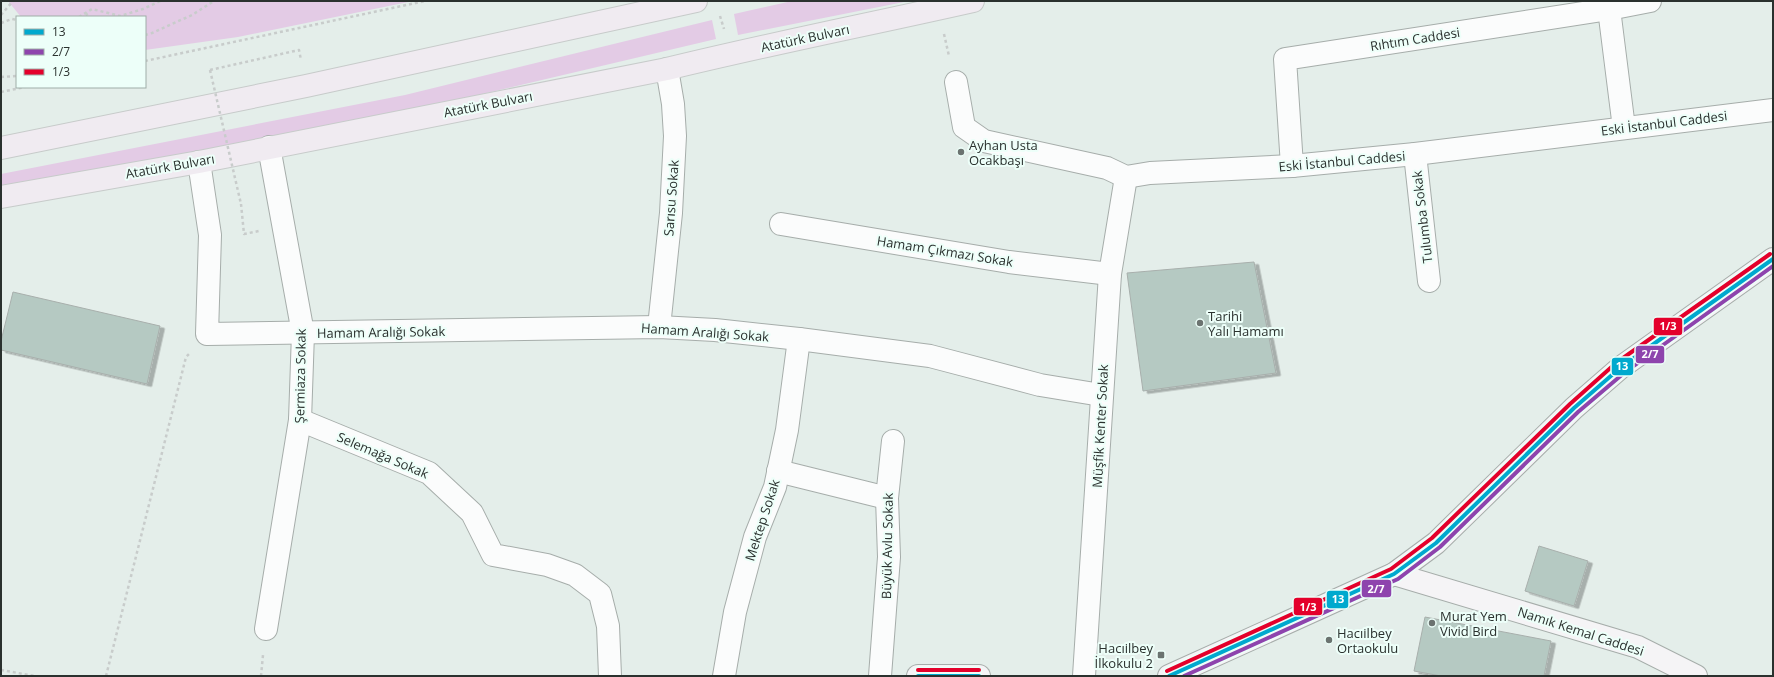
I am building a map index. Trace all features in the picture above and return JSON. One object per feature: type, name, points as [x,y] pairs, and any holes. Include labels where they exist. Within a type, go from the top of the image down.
[{"type":"main road","points":[[1,148],[306,86],[696,1]]},
{"type":"main road","name":"Atatürk Bulvarı","points":[[1,197],[199,162],[667,69],[973,1]]},
{"type":"street","name":"Rıhtım Caddesi","points":[[1292,166],[1285,59],[1609,9],[1650,1]]},
{"type":"street","points":[[1609,9],[1624,128]]},
{"type":"street","name":"Sarısu Sokak","points":[[659,327],[671,213],[675,136],[673,104],[667,69]]},
{"type":"street","points":[[956,82],[964,127],[984,141],[1107,168],[1126,178]]},
{"type":"street","name":"Eski İstanbul Caddesi","points":[[1126,178],[1150,174],[1292,166],[1415,154],[1773,110]]},
{"type":"street","name":"Şermiaza Sokak","points":[[266,629],[300,420],[303,333],[269,147]]},
{"type":"street","name":"Tulumba Sokak","points":[[1415,154],[1429,281]]},
{"type":"street","points":[[199,162],[210,235],[207,334]]},
{"type":"street","name":"Müşfik Kenter Sokak","points":[[1084,676],[1110,274],[1126,178]]},
{"type":"street","name":"Hamam Çıkmazı Sokak","points":[[781,224],[1009,262],[1110,274]]},
{"type":"street","points":[[1168,675],[1394,574],[1436,543],[1574,408],[1620,368],[1773,259]]},
{"type":"street","name":"Hamam Aralığı Sokak","points":[[207,334],[659,327],[715,330],[799,338],[930,356],[1040,385],[1101,395]]},
{"type":"street","name":"Mektep Sokak","points":[[724,676],[735,612],[755,537],[775,486],[787,430],[799,338]]},
{"type":"street","name":"Selemağa Sokak","points":[[300,420],[429,473],[472,513],[493,555],[546,565],[575,575],[600,594],[608,626],[610,676]]},
{"type":"street","name":"Büyük Avlu Sokak","points":[[880,676],[889,557],[887,498],[893,441]]},
{"type":"street","points":[[778,471],[887,498]]},
{"type":"street","name":"Namık Kemal Caddesi","points":[[1394,574],[1638,647],[1696,676]]},
{"type":"street","points":[[918,676],[979,676]]},
{"type":"path","points":[[1,15],[13,1]]},
{"type":"path","points":[[80,16],[92,9],[120,16],[143,9],[160,1]]},
{"type":"path","points":[[146,35],[192,15],[214,1]]},
{"type":"path","points":[[146,61],[425,1]]},
{"type":"path","points":[[938,9],[956,82]]},
{"type":"path","points":[[86,12],[88,16]]},
{"type":"path","points":[[1,23],[12,19],[16,20]]},
{"type":"path","points":[[241,204],[210,70],[299,50]]},
{"type":"path","points":[[1,77],[16,76]]},
{"type":"path","points":[[1,92],[20,88]]},
{"type":"path","points":[[106,676],[186,357],[207,334]]},
{"type":"path","points":[[1,670],[34,676]]},
{"type":"shaded area","points":[[8,1],[413,1],[238,37],[146,50],[146,16],[20,16]]},
{"type":"shaded area","points":[[792,1],[909,1],[738,35],[734,14]]},
{"type":"shaded area","points":[[712,20],[716,39],[470,97],[1,191],[1,174],[405,95]]},
{"type":"building","name":"Tarihi Yalı Hamamı","points":[[1254,262],[1276,373],[1143,391],[1127,273]]},
{"type":"building","points":[[13,292],[160,326],[147,384],[1,350],[1,341]]},
{"type":"building","points":[[1539,546],[1588,561],[1574,606],[1525,591]]},
{"type":"building","points":[[1425,617],[1551,641],[1544,676],[1441,676],[1414,671]]},
{"type":"transit line","name":"1/3","points":[[1167,671],[1391,569],[1432,538],[1570,404],[1616,363],[1770,254]]},
{"type":"transit line","name":"13","points":[[1169,676],[1394,574],[1436,543],[1574,408],[1620,368],[1773,259]]},
{"type":"transit line","name":"2/7","points":[[1184,676],[1398,579],[1440,547],[1578,412],[1624,373],[1773,266]]},
{"type":"transit line","name":"1/3","points":[[918,670],[979,670]]},
{"type":"transit line","name":"13","points":[[918,676],[979,676]]},
{"type":"place","name":"Ayhan Usta Ocakbaşı","points":[[961,152]]},
{"type":"place","name":"Tarihi Yalı Hamamı","points":[[1200,323]]},
{"type":"place","name":"Murat Yem Vivid Bird","points":[[1432,623]]},
{"type":"place","name":"Hacıilbey Ortaokulu","points":[[1329,640]]},
{"type":"place","name":"Hacıilbey İlkokulu 2","points":[[1161,655]]}]
